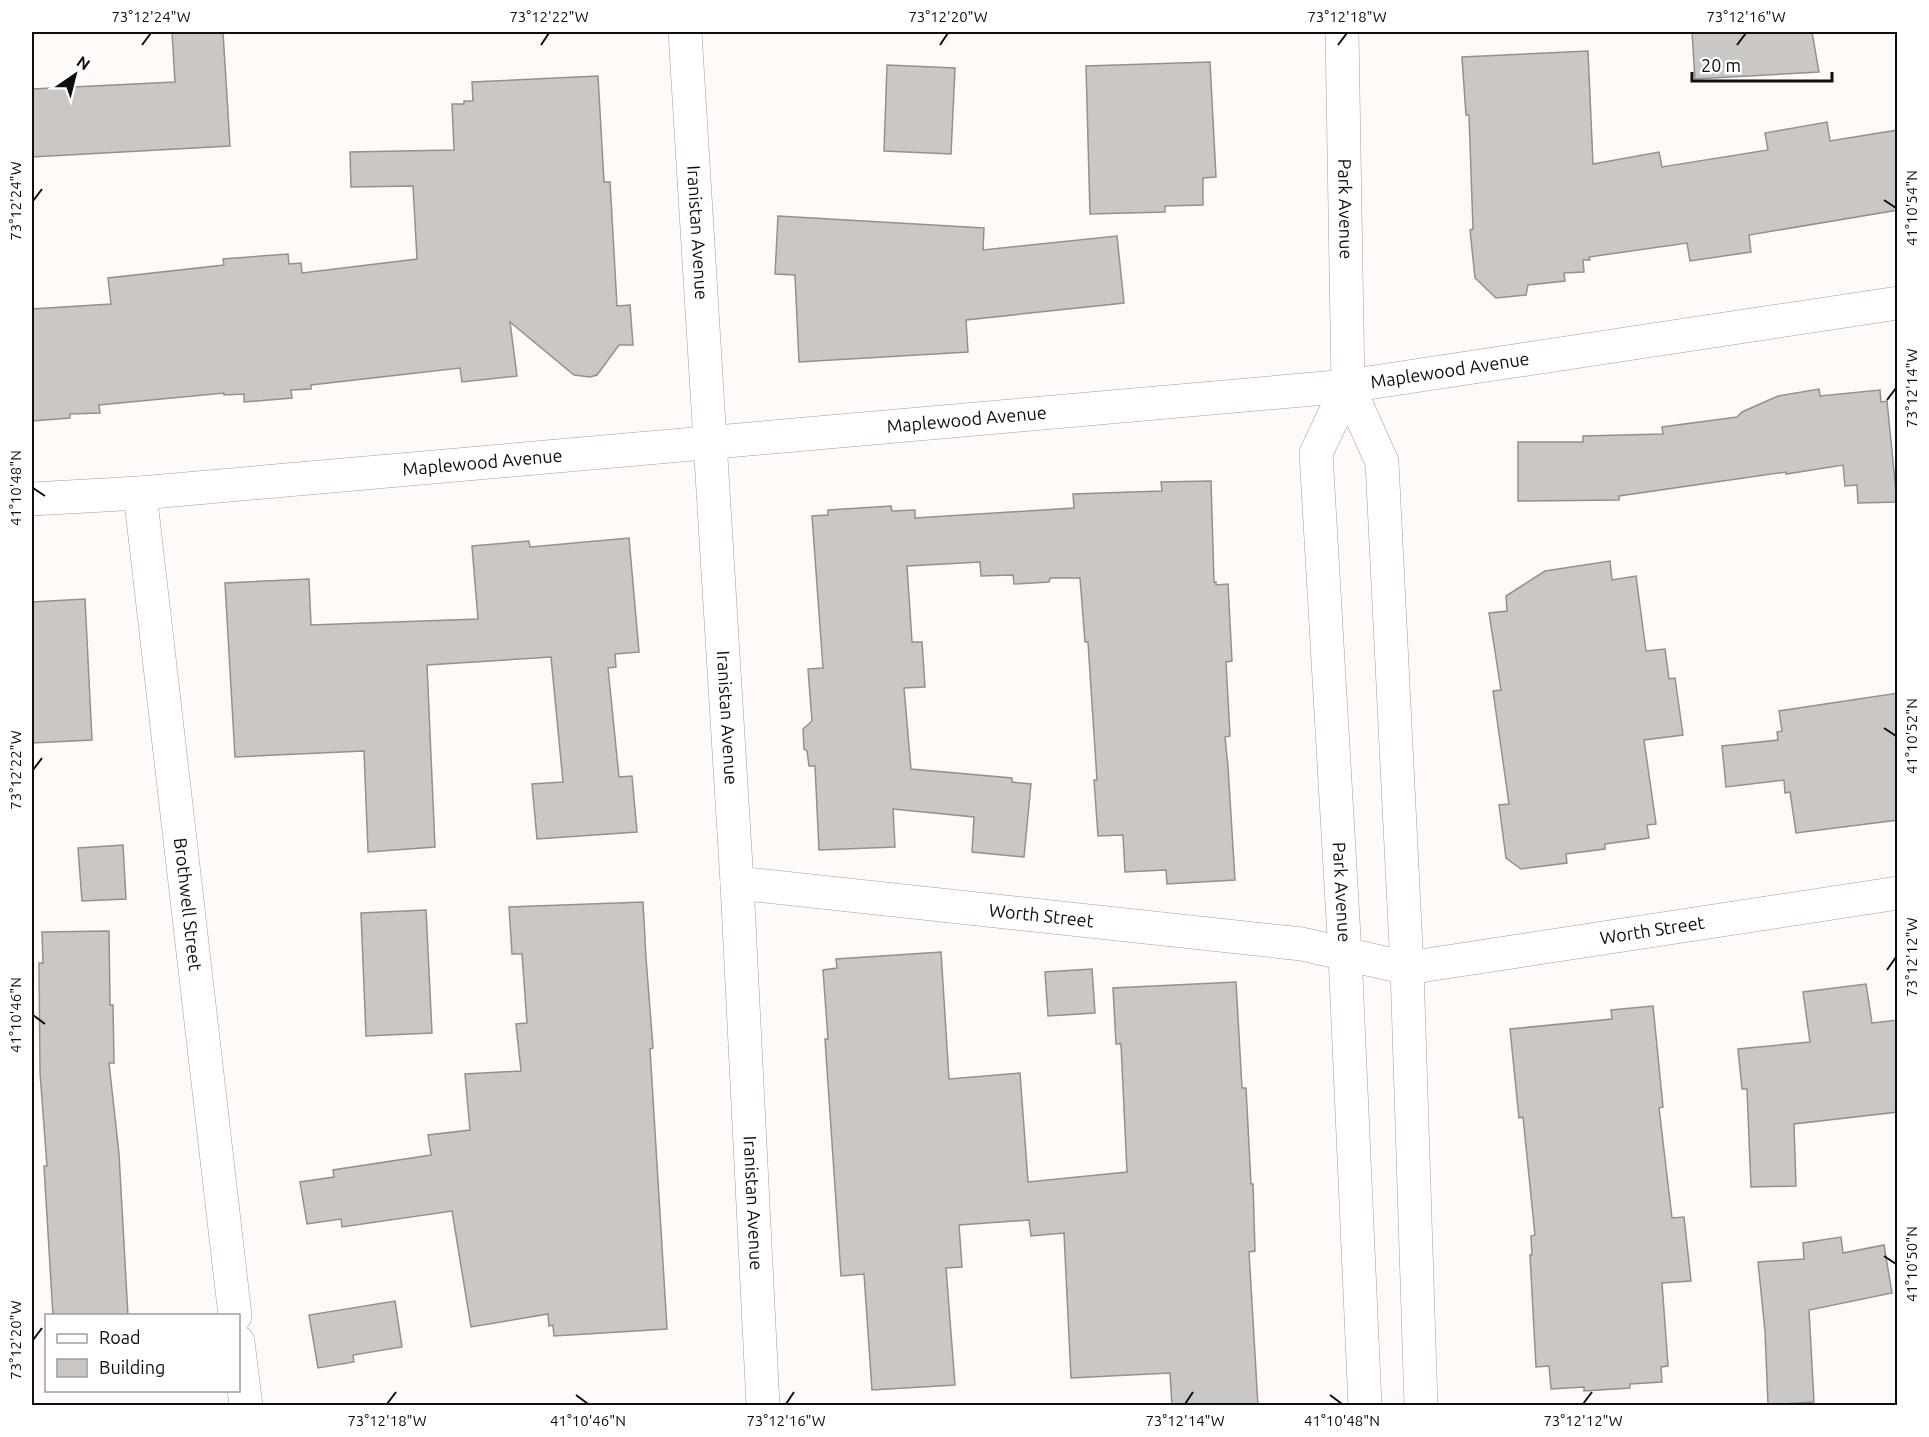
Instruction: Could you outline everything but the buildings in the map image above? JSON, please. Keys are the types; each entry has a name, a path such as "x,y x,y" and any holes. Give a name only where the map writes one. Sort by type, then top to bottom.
{"street":[{"name":"Iranistan Avenue","path":"685,32 737,883 763,1406"},
{"name":"Park Avenue","path":"1342,32 1348,386 1382,462 1407,968 1421,1406"},
{"name":"Maplewood Avenue","path":"32,499 140,493 1348,386 1898,303"},
{"name":"Park Avenue","path":"1348,386 1316,453 1345,954 1365,1406"},
{"name":"Brothwell Street","path":"140,493 236,1314"},
{"name":"Worth Street","path":"737,883 1302,945 1407,968 1898,893"},
{"path":"240,1358 246,1406"}]}
